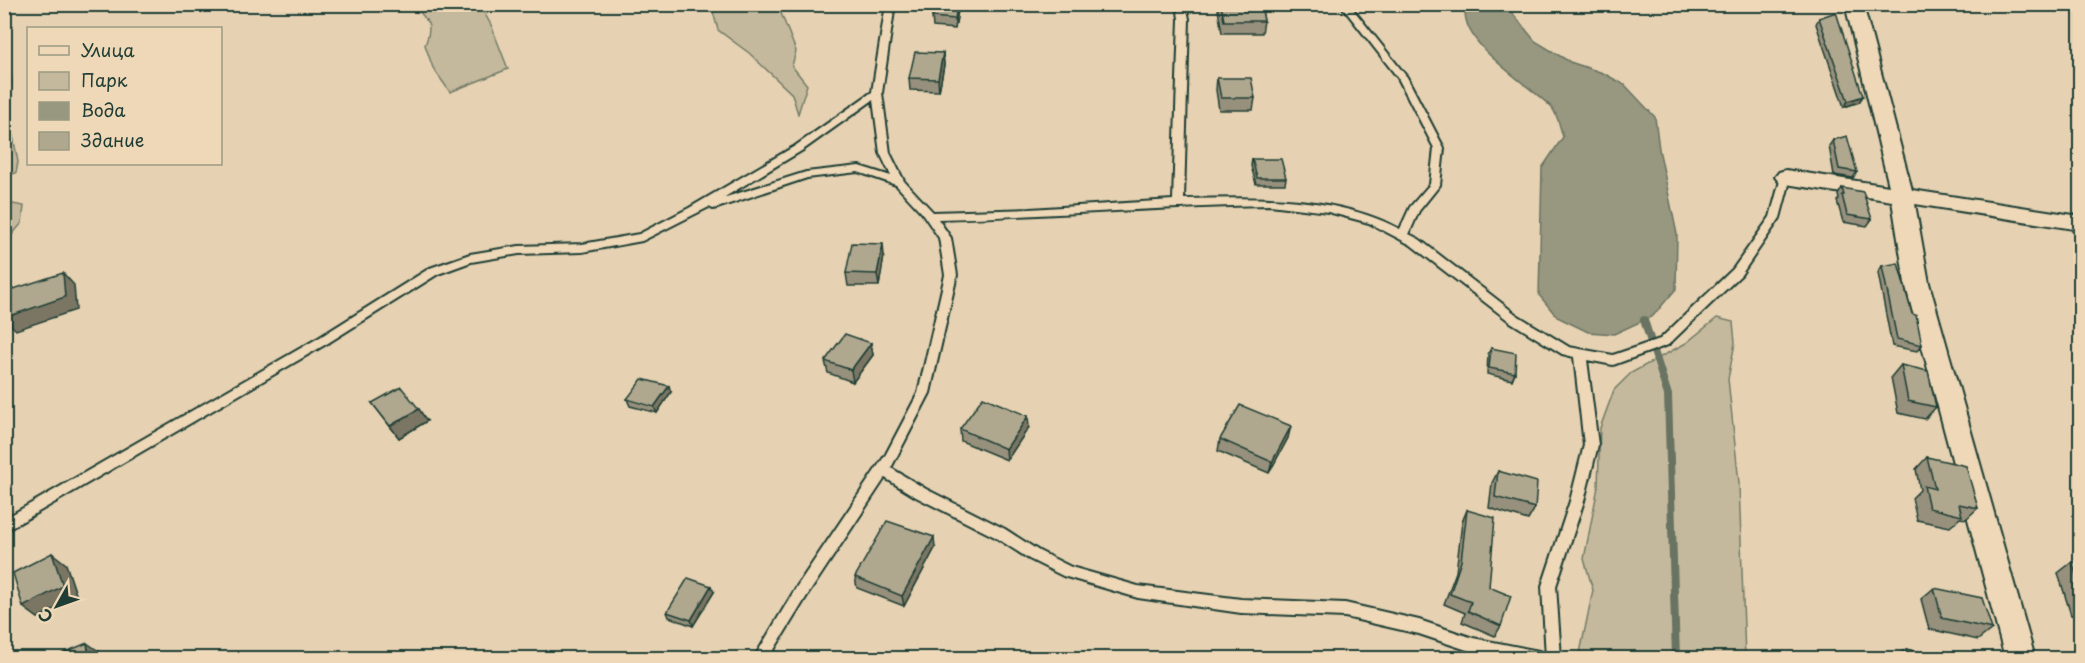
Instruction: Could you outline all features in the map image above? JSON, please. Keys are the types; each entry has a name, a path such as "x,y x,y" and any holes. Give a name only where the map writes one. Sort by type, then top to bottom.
{"street":[{"path":"1854,4 1902,194 1917,283 2019,658"},
{"path":"1786,177 2080,224"}],"lane":[{"path":"761,658 802,591 883,470 924,393 951,275 945,238 931,216 900,183 885,153 877,93 891,4"},
{"path":"1178,203 1184,19 1182,4"},
{"path":"1344,4 1402,77 1439,148 1435,184 1414,210 1402,236"},
{"path":"4,526 324,340 434,271 470,258 519,250 582,248 642,237 693,211 799,148 877,93"},
{"path":"693,211 806,175 859,169 900,183"},
{"path":"931,216 1030,213 1178,203 1270,201 1328,208 1373,220 1432,254 1513,318 1566,351 1614,360 1664,342 1737,272 1775,218 1786,177"},
{"path":"1554,658 1549,586 1577,501 1591,445 1580,354"},
{"path":"883,470 921,493 1000,532 1068,572 1138,592 1241,606 1345,610 1419,627 1473,645 1539,658"}],"green space":[{"path":"773,4 779,8 796,51 792,66 807,85 798,114 792,94 749,53 718,30 712,8 714,5"},
{"path":"414,5 480,5 491,25 508,69 450,92 433,68 425,45 429,31 428,23"},
{"path":"5,50 12,83 5,115"},
{"path":"5,122 7,134 13,136 18,162 16,173 5,175"},
{"path":"5,204 24,206 22,223 5,243"},
{"path":"1717,318 1733,322 1735,343 1728,379 1739,483 1745,658 1579,658 1593,590 1584,559 1598,487 1600,428 1614,390 1631,373 1686,343"}],"water":[{"path":"1466,5 1506,5 1535,41 1570,62 1603,73 1625,85 1655,117 1659,149 1677,234 1676,289 1653,316 1614,334 1588,332 1557,317 1539,295 1542,168 1563,137 1557,117 1551,107 1482,48 1472,34 1466,19"}],"building":[{"path":"934,4 957,4 955,19 932,17"},
{"path":"1221,4 1261,4 1264,21 1224,21"},
{"path":"1836,12 1863,96 1848,101 1819,18"},
{"path":"915,52 943,53 938,79 909,78"},
{"path":"1217,78 1251,78 1255,98 1221,98"},
{"path":"1847,136 1857,172 1839,169 1833,140"},
{"path":"1252,159 1281,159 1286,178 1257,178"},
{"path":"1842,188 1863,192 1872,219 1847,215"},
{"path":"852,243 883,244 877,274 846,273"},
{"path":"1898,263 1912,314 1916,315 1922,345 1897,339 1882,266"},
{"path":"63,273 65,297 4,318 4,292"},
{"path":"845,334 871,343 851,370 825,361"},
{"path":"1491,348 1516,353 1515,373 1489,368"},
{"path":"1901,365 1928,371 1936,407 1908,401"},
{"path":"642,379 669,386 654,407 627,399"},
{"path":"401,387 419,409 390,426 372,403"},
{"path":"983,397 1028,416 1006,449 960,429"},
{"path":"1240,405 1291,426 1272,462 1220,439"},
{"path":"1927,457 1966,466 1978,508 1959,504 1962,516 1929,508 1924,486 1935,489"},
{"path":"1498,471 1537,482 1535,508 1495,497"},
{"path":"1467,510 1495,518 1489,587 1511,596 1501,626 1468,611 1471,602 1450,594 1461,561"},
{"path":"887,521 934,537 902,596 855,577"},
{"path":"52,553 63,586 23,607 13,573"},
{"path":"2072,562 2080,563 2080,587"},
{"path":"688,578 711,586 691,620 667,612"},
{"path":"1934,588 1982,598 1992,629 1942,618"},
{"path":"87,643 89,658 51,658"},
{"path":"1906,649 1944,658 1908,658"}],"waterway":[{"path":"1644,320 1668,395 1676,658"}]}
